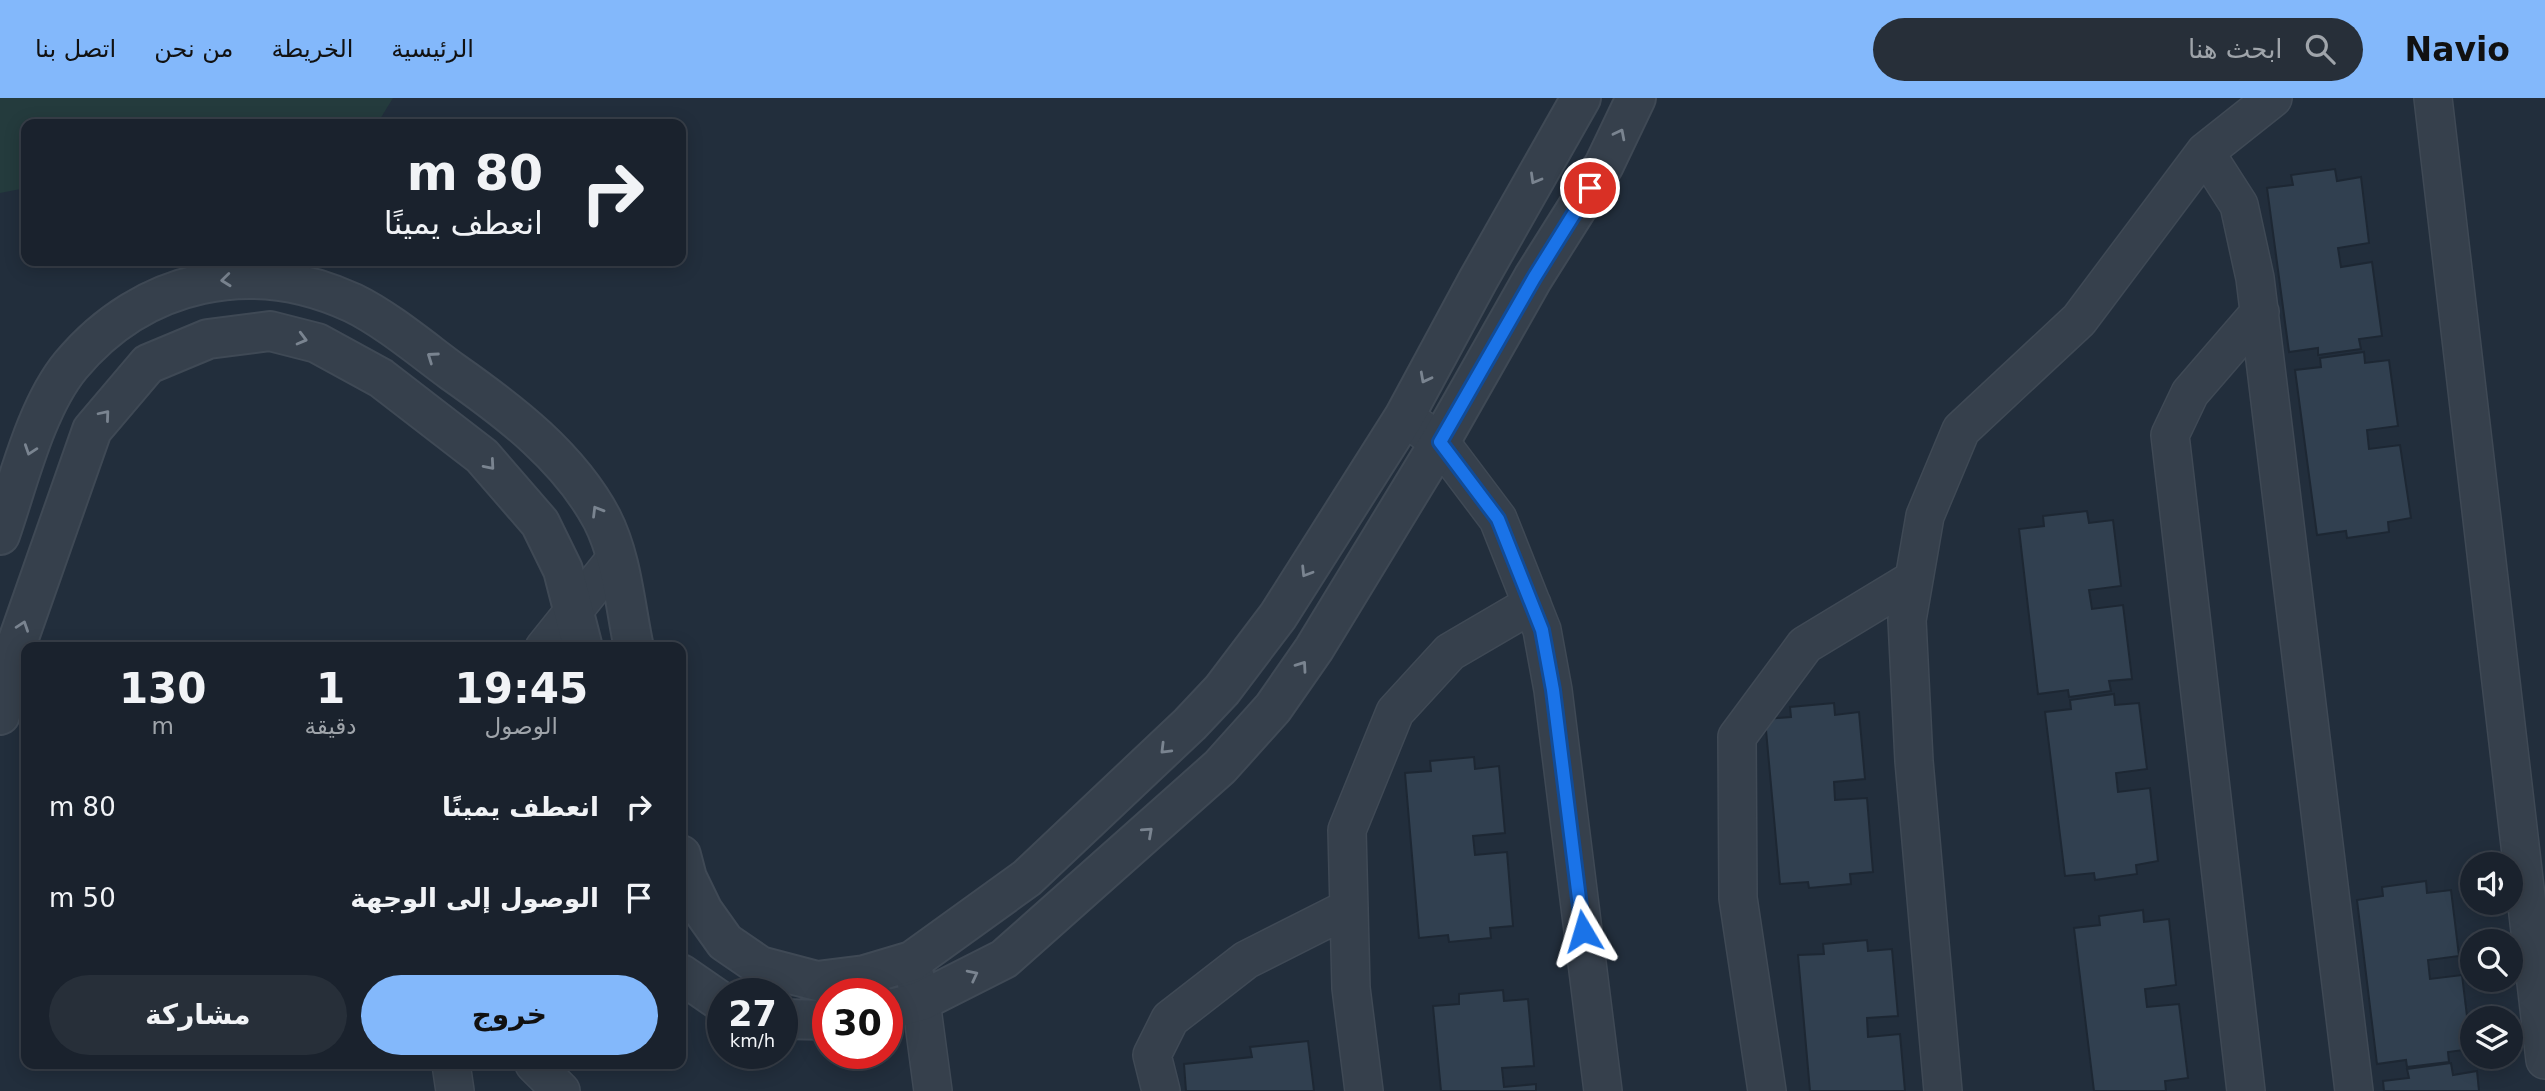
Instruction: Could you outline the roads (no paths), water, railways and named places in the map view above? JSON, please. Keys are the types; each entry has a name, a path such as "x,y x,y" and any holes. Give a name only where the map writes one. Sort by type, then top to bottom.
{"street":[{"path":"686,874 703,911 725,942 760,966 817,981 865,975 912,961 1027,878 1155,759 1214,699 1278,616 1404,417 1581,98"},
{"path":"904,1005 1004,959 1220,767 1273,708 1314,649 1440,442 1534,278 1604,165 1636,98"},
{"path":"1943,1091 1914,761 1907,620 1925,516 1961,430 2079,320 2205,152 2273,98"},
{"path":"2433,98 2545,1060"},
{"path":"2205,152 2239,205 2255,278 2354,1091"},
{"path":"0,535 46,405 70,366 101,334 138,307 179,289 223,279 269,278 313,287 355,304 486,395 562,463 585,491 603,521 616,558 633,642"},
{"path":"2246,1091 2170,435 2190,393 2260,312"},
{"path":"0,715 15,649 92,430 148,364 208,340 270,331 317,343 381,378 482,456 540,523 564,570 582,642"},
{"path":"1404,417 1440,442 1498,519 1542,630 1553,690 1603,1091"},
{"path":"549,642 616,558"},
{"path":"1767,1091 1738,898 1737,737 1805,645 1914,579"},
{"path":"1364,1091 1351,988 1347,830 1395,712 1450,652 1532,604"},
{"path":"1161,1091 1152,1055 1170,1019 1245,960 1349,908"},
{"path":"912,961 904,1005 933,1091"},
{"path":"686,977 707,992"},
{"path":"452,1069 455,1091"},
{"path":"539,1069 561,1091"}]}
